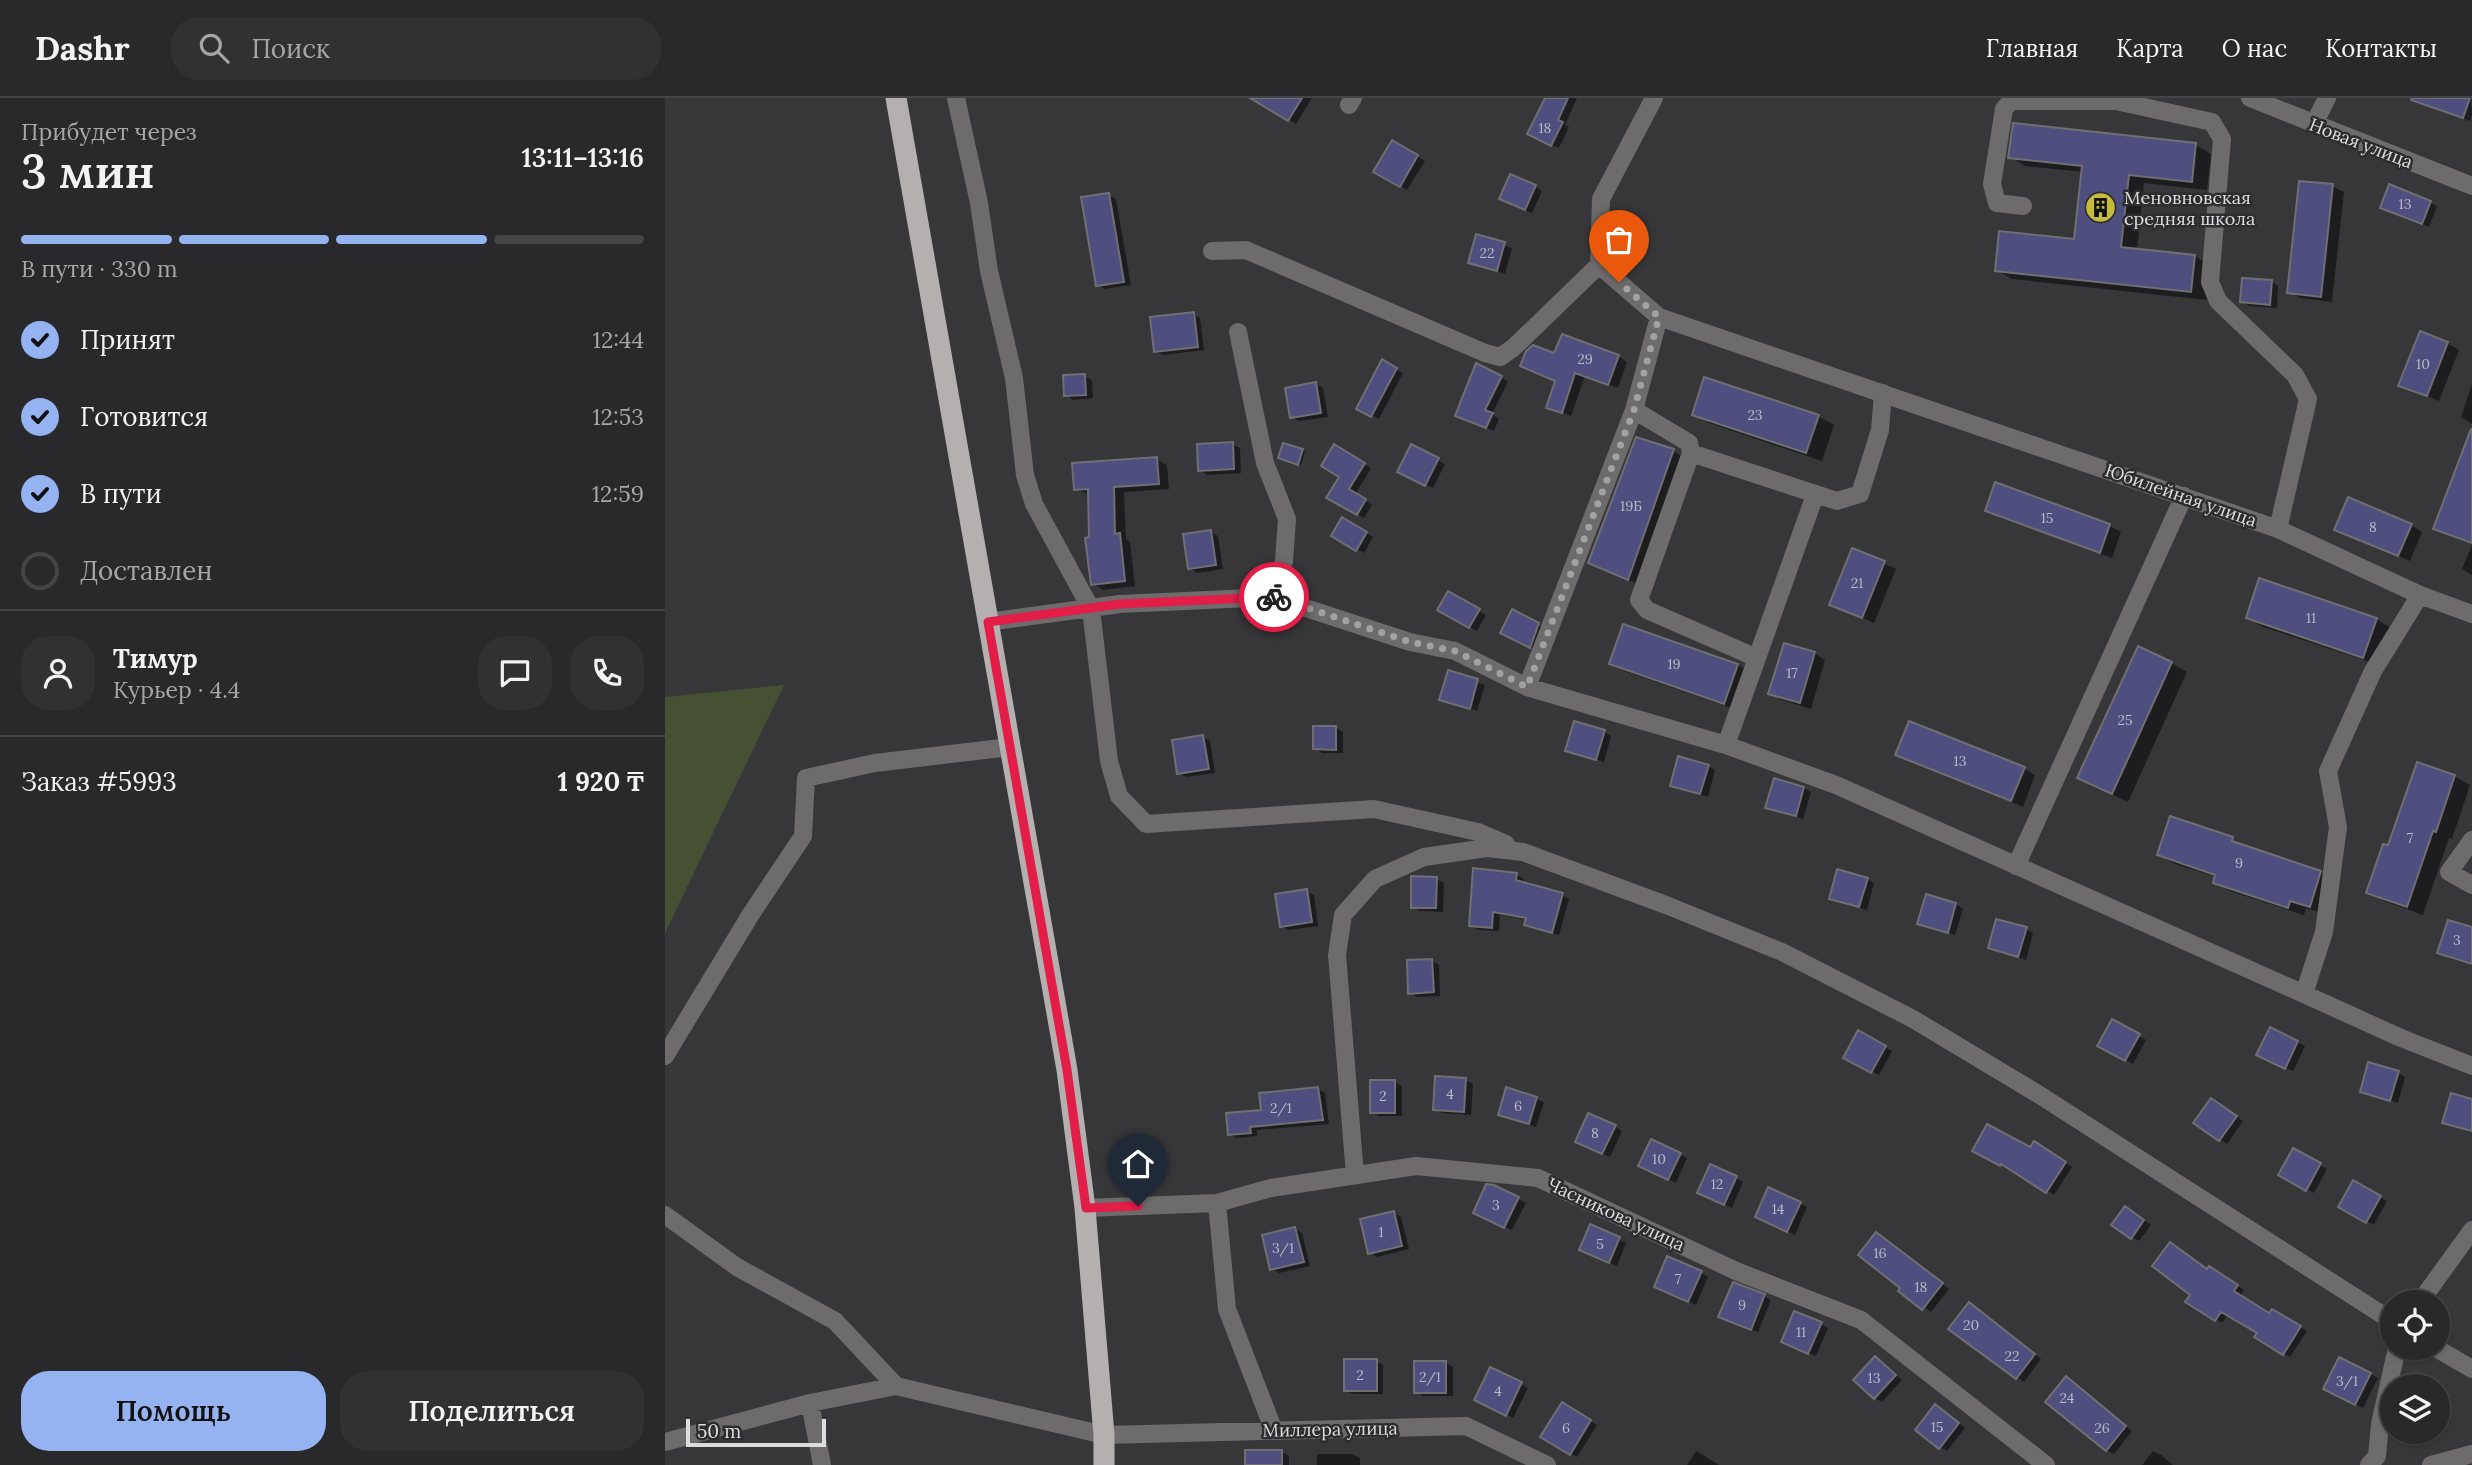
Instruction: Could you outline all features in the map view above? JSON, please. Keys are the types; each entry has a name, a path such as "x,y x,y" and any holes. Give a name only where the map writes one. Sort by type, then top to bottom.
{"highway":[{"path":"896,98 1067,1070 1086,1208 1104,1465"}],"street":[{"path":"956,98 979,204 989,271 1014,378 1025,475 1034,504 1091,608 1109,761 1119,796 1146,824 1374,809 1478,832 1523,852 1666,905 1782,952 1913,1019 2038,1094 2380,1313"},
{"path":"1212,251 1246,250 1485,353 1500,357 1513,348 1598,265 1601,198 1654,98"},
{"name":"Новая улица","path":"2250,98 2472,186"},
{"path":"2314,124 2327,98"},
{"path":"2023,206 1997,204 1992,184 2004,109 2011,100 2116,99 2212,122 2222,139 2210,282 2218,301 2295,375 2308,399 2278,529"},
{"name":"Юбилейная улица","path":"1598,265 1659,317 2278,529 2420,595 2472,614"},
{"path":"1527,687 1634,410 1659,317"},
{"path":"1238,332 1265,463 1287,519 1285,561 1272,597"},
{"path":"1691,453 1837,501 1860,494 1880,430 1883,393"},
{"path":"1634,410 1689,443 1691,453 1639,600 1647,610 1757,658"},
{"path":"1726,745 1815,495"},
{"path":"2016,866 2184,496"},
{"path":"2304,994 2324,932 2338,827 2328,771 2373,671 2420,595"},
{"path":"988,622 1120,604 1272,597 1410,642 1455,651 1527,687 1726,745 1836,785 2401,1038 2472,1066"},
{"path":"665,1056 751,914 803,836 806,778 875,763 1010,747"},
{"path":"2472,840 2449,872 2472,885"},
{"path":"1355,1175 1337,955 1343,915 1375,879 1424,857 1487,848 1523,852"},
{"name":"Часникова улица","path":"1086,1208 1217,1203 1271,1188 1416,1167 1538,1178 1736,1271 1861,1320 2046,1465"},
{"path":"1217,1203 1227,1310 1274,1431"},
{"path":"665,1215 737,1267 835,1321 896,1386"},
{"path":"2429,1290 2472,1230"},
{"path":"2450,1357 2472,1369"},
{"path":"2369,1465 2377,1455 2380,1424 2394,1360"},
{"path":"665,1442 810,1403 896,1386"},
{"name":"Миллера улица","path":"896,1386 1104,1435 1466,1426 1546,1465"},
{"path":"810,1403 822,1465"},
{"path":"2431,1465 2472,1454"}],"green space":[{"path":"784,685 665,933 665,697"}],"building":[{"path":"1250,98 1302,98 1288,121"},
{"path":"1545,98 1568,98 1558,120 1563,122 1551,146 1527,134"},
{"path":"2470,98 2463,118 2411,100"},
{"name":"Меновновская средняя школа","path":"2013,123 2196,143 2192,182 2129,175 2121,247 2195,255 2191,292 1995,271 1999,231 2074,239 2082,166 2008,158"},
{"path":"1392,140 1418,155 1400,187 1373,172"},
{"path":"1510,174 1536,185 1525,210 1499,199"},
{"path":"2299,181 2333,184 2321,297 2287,293"},
{"path":"2389,184 2431,201 2422,224 2380,208"},
{"path":"1109,193 1124,282 1096,286 1081,197"},
{"path":"1476,234 1505,242 1497,271 1468,263"},
{"path":"2242,278 2272,280 2270,305 2240,302"},
{"path":"1194,312 1198,347 1154,352 1150,317"},
{"path":"2420,331 2448,342 2427,396 2398,386"},
{"path":"1562,334 1619,355 1608,385 1575,373 1562,413 1546,408 1555,381 1520,366 1526,351 1533,345 1554,353"},
{"path":"1382,359 1397,368 1371,417 1356,409"},
{"path":"1476,363 1502,376 1485,410 1493,413 1486,428 1455,416"},
{"path":"1085,374 1086,395 1064,396 1063,375"},
{"path":"1704,377 1819,415 1806,453 1692,415"},
{"path":"1316,382 1321,413 1290,418 1285,388"},
{"path":"2472,429 2472,543 2433,529"},
{"path":"1636,437 1674,449 1628,580 1588,563"},
{"path":"1233,442 1234,469 1198,471 1197,444"},
{"path":"1283,443 1303,449 1298,465 1278,458"},
{"path":"1334,444 1365,463 1349,489 1366,499 1357,515 1326,498 1339,477 1321,466"},
{"path":"1411,444 1439,458 1425,486 1397,472"},
{"path":"1157,457 1159,484 1114,487 1115,534 1120,533 1125,581 1091,585 1085,538 1089,537 1088,489 1074,490 1072,463"},
{"path":"1995,482 2110,524 2100,553 1985,511"},
{"path":"2348,497 2412,524 2398,556 2334,530"},
{"path":"1342,517 1367,532 1356,551 1331,536"},
{"path":"1211,530 1216,565 1188,569 1183,534"},
{"path":"1852,548 1885,561 1862,618 1829,605"},
{"path":"2259,578 2377,618 2363,658 2246,618"},
{"path":"1448,591 1480,609 1469,628 1437,610"},
{"path":"1512,609 1539,623 1530,648 1500,633"},
{"path":"1623,624 1738,664 1724,704 1609,664"},
{"path":"1784,643 1815,652 1800,703 1768,694"},
{"path":"2138,646 2172,662 2112,794 2077,778"},
{"path":"1448,670 1478,679 1470,709 1439,700"},
{"path":"1574,721 1605,730 1596,760 1565,751"},
{"path":"1909,721 2025,767 2011,801 1895,755"},
{"path":"1313,726 1336,726 1336,750 1313,749"},
{"path":"1203,735 1209,769 1177,774 1172,740"},
{"path":"1678,756 1709,765 1700,794 1670,786"},
{"path":"2417,762 2455,775 2407,907 2366,893 2383,844 2388,845"},
{"path":"1774,778 1804,787 1796,816 1765,808"},
{"path":"2170,816 2233,837 2232,841 2321,871 2310,907 2290,901 2288,908 2213,883 2215,875 2157,855"},
{"path":"1473,868 1517,873 1516,880 1563,893 1552,933 1524,925 1526,918 1493,912 1492,928 1469,926"},
{"path":"1837,869 1868,878 1859,907 1829,899"},
{"path":"1411,876 1437,877 1436,908 1411,908"},
{"path":"1307,889 1312,922 1280,927 1275,894"},
{"path":"1926,894 1956,903 1948,933 1917,924"},
{"path":"1996,919 2027,927 2018,957 1988,948"},
{"path":"2448,920 2472,927 2472,964 2437,953"},
{"path":"1432,959 1434,992 1408,994 1407,960"},
{"path":"2112,1019 2140,1034 2125,1061 2097,1046"},
{"path":"2270,1027 2298,1041 2285,1069 2256,1055"},
{"path":"1858,1030 1886,1046 1871,1073 1843,1058"},
{"path":"2368,1062 2399,1071 2390,1101 2360,1092"},
{"path":"1435,1076 1466,1078 1464,1112 1433,1110"},
{"path":"1370,1080 1395,1080 1395,1113 1370,1113"},
{"path":"1318,1087 1323,1120 1250,1127 1251,1133 1228,1135 1226,1113 1261,1110 1259,1093"},
{"path":"1506,1087 1537,1097 1529,1124 1498,1115"},
{"path":"2451,1093 2472,1099 2472,1131 2442,1123"},
{"path":"2211,1098 2237,1116 2219,1141 2193,1123"},
{"path":"1588,1113 1616,1125 1602,1154 1575,1142"},
{"path":"1987,1124 2030,1147 2034,1141 2066,1162 2046,1193 2001,1164 2000,1166 1972,1151"},
{"path":"1651,1139 1681,1153 1668,1180 1638,1166"},
{"path":"2293,1148 2321,1163 2306,1191 2278,1175"},
{"path":"1710,1164 1737,1176 1724,1205 1697,1193"},
{"path":"2353,1180 2381,1196 2366,1223 2338,1207"},
{"path":"1486,1184 1519,1197 1504,1228 1473,1213"},
{"path":"1768,1187 1801,1202 1787,1232 1755,1217"},
{"path":"2125,1206 2144,1220 2131,1239 2111,1225"},
{"path":"1394,1211 1402,1246 1368,1254 1360,1219"},
{"path":"1590,1224 1620,1237 1609,1263 1579,1250"},
{"path":"1295,1227 1304,1262 1270,1270 1262,1235"},
{"path":"1876,1232 1943,1283 1922,1310 1898,1291 1900,1288 1858,1255"},
{"path":"2170,1242 2207,1269 2209,1266 2238,1285 2234,1291 2269,1313 2272,1309 2301,1326 2283,1355 2254,1337 2257,1333 2221,1312 2215,1321 2185,1302 2190,1295 2152,1266"},
{"path":"1667,1256 1702,1271 1688,1302 1654,1287"},
{"path":"1733,1282 1765,1294 1751,1330 1718,1317"},
{"path":"1969,1302 2035,1354 2016,1379 1948,1329"},
{"path":"1794,1311 1822,1322 1808,1354 1781,1342"},
{"path":"1875,1356 1896,1375 1874,1399 1853,1380"},
{"path":"2339,1357 2371,1373 2355,1405 2323,1389"},
{"path":"1344,1359 1377,1359 1377,1391 1344,1391"},
{"path":"1414,1361 1446,1361 1446,1393 1414,1393"},
{"path":"1490,1367 1522,1382 1506,1416 1474,1400"},
{"path":"2066,1376 2126,1426 2106,1451 2045,1402"},
{"path":"1562,1402 1591,1420 1570,1455 1540,1437"},
{"path":"1935,1404 1959,1423 1939,1449 1915,1430"},
{"path":"1245,1450 1282,1450 1282,1465 1245,1465"}],"way so far":[{"path":"1274,597 1410,642 1455,651 1527,687 1634,410 1659,317 1619,282"}],"place":[{"name":"Меновновская средняя школа","path":"2101,207"}],"route":[{"path":"1138,1206 1086,1208 1067,1070 988,622 1120,604 1274,597"}]}
